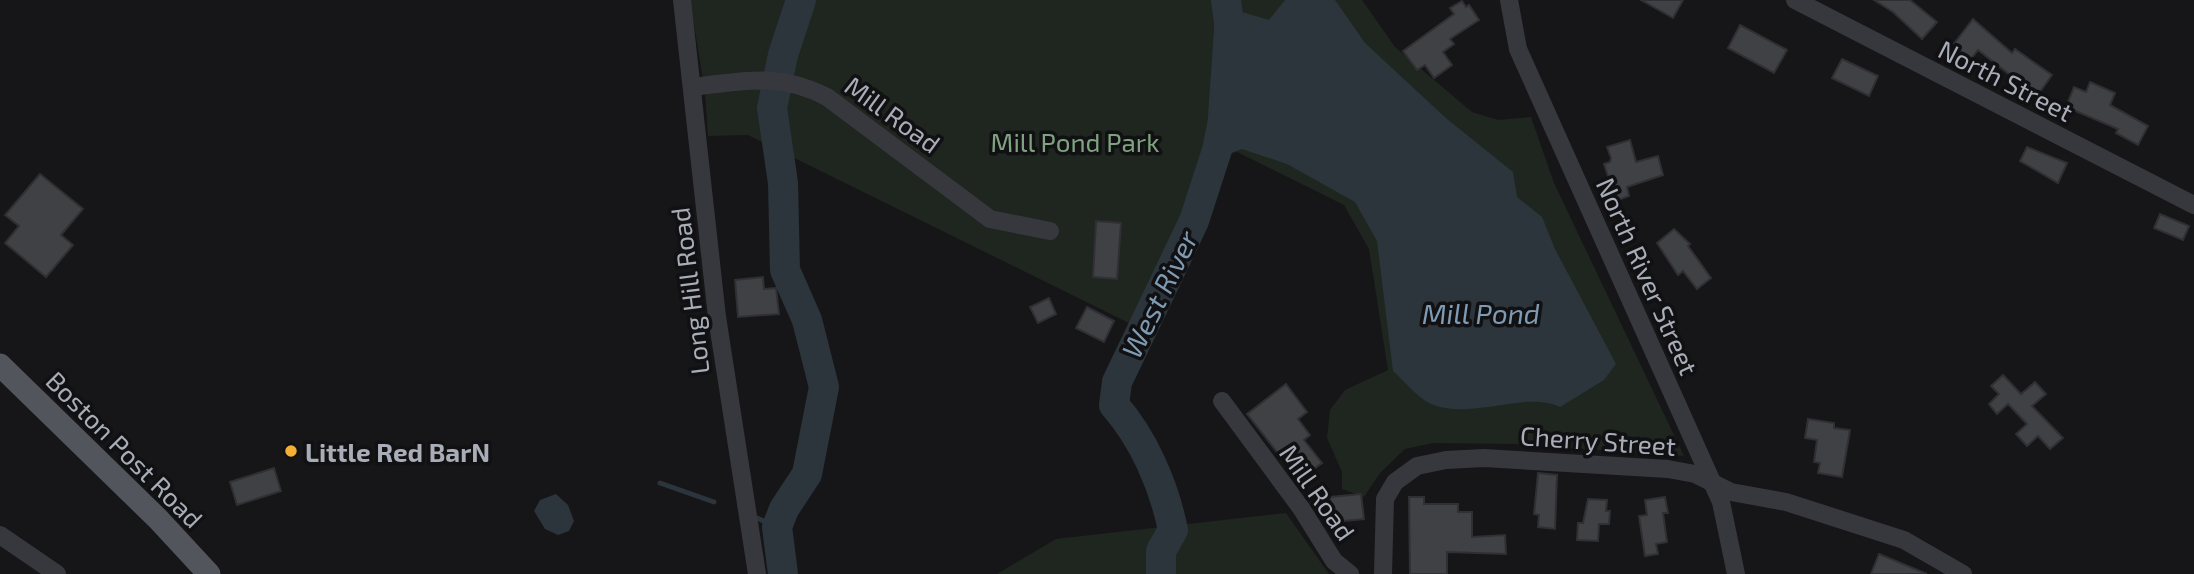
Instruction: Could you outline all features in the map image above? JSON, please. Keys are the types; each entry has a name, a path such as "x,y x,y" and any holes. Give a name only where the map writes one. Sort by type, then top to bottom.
{"main road":[{"name":"Boston Post Road","path":"0,365 158,519 207,573"}],"street":[{"name":"Long Hill Road","path":"682,0 721,343 757,574"},
{"name":"North River Street","path":"1509,0 1518,48 1721,502 1736,574"},
{"name":"North Street","path":"1795,0 2194,205"},
{"name":"Mill Road","path":"692,87 766,79 785,80 827,97 990,219 1050,231"},
{"name":"Mill Road","path":"1222,401 1301,508 1334,561 1350,574"},
{"name":"Cherry Street","path":"1383,574 1383,510 1389,491 1401,475 1429,463 1484,458 1668,469 1695,474 1731,492 1786,502 1904,540 1963,574"},
{"path":"0,535 57,574"}],"green space":[{"name":"Mill Pond Park","path":"690,0 1362,0 1395,47 1472,112 1498,120 1531,117 1554,183 1684,456 1517,444 1433,443 1405,449 1380,473 1364,497 1342,489 1342,472 1327,438 1330,410 1345,390 1388,370 1369,249 1344,205 1237,152 1218,158 1202,211 1147,332 748,135 708,136 705,92"},
{"path":"1286,513 1329,574 997,574 1056,539"}],"water":[{"name":"Mill Pond","path":"1285,0 1335,0 1365,43 1447,119 1513,172 1517,197 1542,217 1555,249 1616,364 1604,380 1560,407 1531,402 1463,409 1431,404 1416,394 1393,371 1377,241 1355,202 1287,164 1242,149 1228,154 1206,145 1215,15 1235,10 1269,20"},
{"path":"556,494 568,505 574,521 569,531 558,535 545,529 534,511 540,500"}],"building":[{"path":"1641,0 1683,0 1673,18"},
{"path":"1874,0 1910,0 1937,22 1922,39 1893,12"},
{"path":"1462,1 1466,7 1469,5 1479,20 1450,39 1454,44 1443,52 1452,65 1434,78 1425,65 1417,70 1403,51 1454,14 1450,8"},
{"path":"1973,19 2012,53 2015,49 2052,75 2037,96 1978,50 1971,59 1953,45"},
{"path":"1740,25 1787,50 1774,73 1728,48"},
{"path":"1842,59 1878,76 1869,96 1832,78"},
{"path":"2090,82 2115,93 2110,105 2148,126 2138,145 2116,133 2118,129 2066,107 2074,87 2086,92"},
{"path":"1630,140 1636,162 1658,156 1663,175 1627,187 1629,196 1616,201 1604,164 1610,162 1611,158 1607,147"},
{"path":"2027,147 2067,163 2058,183 2020,161"},
{"path":"40,174 83,209 61,235 73,245 46,277 5,243 19,226 5,215"},
{"path":"2160,214 2189,226 2183,240 2154,228"},
{"path":"1096,221 1121,223 1117,279 1093,277"},
{"path":"1674,229 1690,244 1688,246 1711,278 1697,289 1683,271 1678,275 1657,243"},
{"path":"763,277 764,289 776,288 779,314 738,317 735,280"},
{"path":"1049,298 1056,314 1038,323 1030,307"},
{"path":"1087,307 1114,321 1104,342 1076,328"},
{"path":"2003,375 2021,394 2035,382 2046,394 2032,406 2063,438 2050,449 2038,436 2027,446 2016,434 2027,424 2008,404 1997,414 1989,404 1999,394 1991,386"},
{"path":"1286,384 1307,412 1298,419 1310,435 1304,440 1322,463 1299,480 1247,414"},
{"path":"1808,419 1834,423 1834,428 1850,430 1842,477 1818,473 1820,463 1814,462 1817,440 1805,438"},
{"path":"274,468 281,491 237,505 230,482"},
{"path":"1538,473 1557,475 1555,529 1538,527 1539,515 1534,514"},
{"path":"1361,494 1364,519 1333,522 1330,497"},
{"path":"1409,497 1424,497 1424,504 1458,504 1458,512 1472,512 1472,537 1505,535 1506,554 1447,552 1447,574 1410,574"},
{"path":"1665,497 1668,513 1663,513 1667,542 1656,544 1658,554 1645,556 1639,516 1647,515 1645,500"},
{"path":"1588,499 1607,500 1606,511 1610,511 1609,524 1599,524 1598,541 1577,540 1578,523 1583,523"},
{"path":"1879,554 1927,574 1871,574"}],"waterway":[{"path":"783,574 777,527 784,509 807,474 824,387 807,320 785,270 783,183 772,108 783,55 801,0"},
{"name":"West River","path":"1226,0 1233,52"},
{"name":"West River","path":"1161,574 1161,551 1173,530 1151,464 1135,433 1114,405 1117,382 1194,221 1217,150 1225,111"},
{"path":"660,483 714,502"},
{"path":"757,518 777,527"}],"place":[{"name":"Little Red BarN","path":"291,451"}]}
